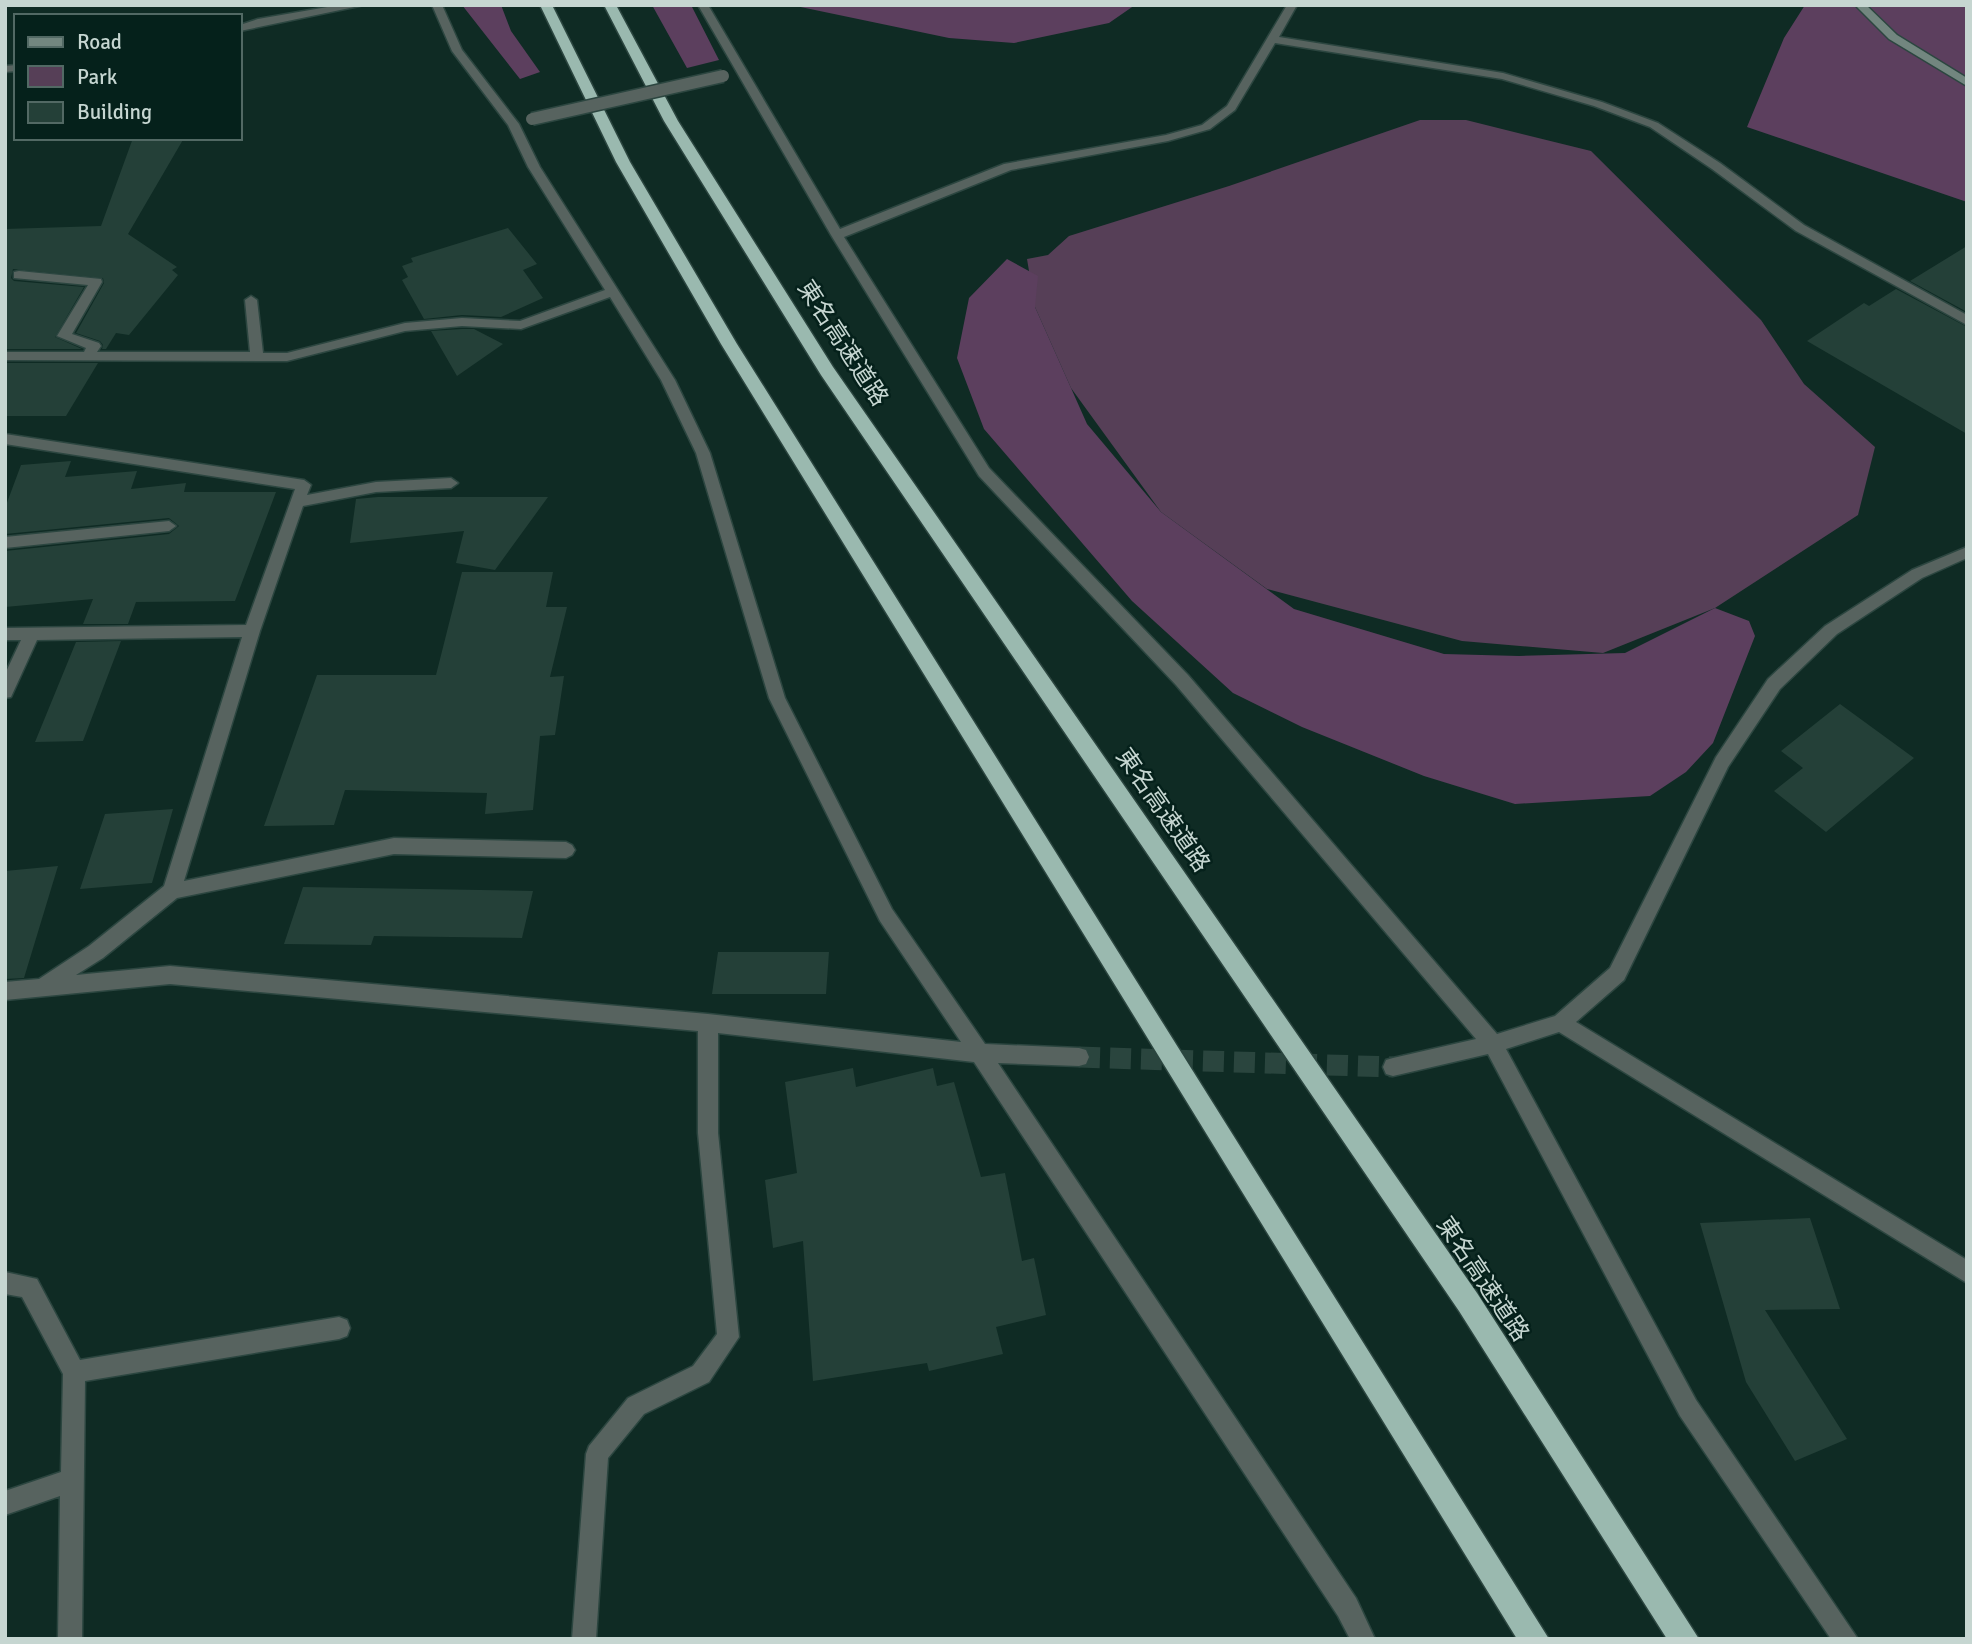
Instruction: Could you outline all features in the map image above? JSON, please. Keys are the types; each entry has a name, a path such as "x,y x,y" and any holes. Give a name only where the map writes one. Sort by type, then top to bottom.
{"highway":[{"path":"546,5 623,162 730,344 1534,1639"},
{"name":"東名高速道路","path":"610,5 671,121 827,371 1468,1302 1684,1639"}],"street":[{"path":"242,27 258,22 359,5"},
{"path":"437,5 457,51 513,124 534,167 668,380 703,453 777,698 886,915 1347,1607 1363,1639"},
{"path":"703,5 731,74 837,235 984,472 1182,680 1493,1044 1688,1408 1846,1639"},
{"path":"837,235 1008,167 1168,138 1206,127 1231,108 1292,5"},
{"path":"1860,5 1893,37 1967,83"},
{"path":"1272,39 1503,76 1598,104 1654,125 1716,166 1800,228 1967,321"},
{"path":"513,124 731,74"},
{"path":"19,275 96,282 64,336 94,345 88,356"},
{"path":"5,356 287,357 405,327 462,322 521,325 612,292"},
{"path":"251,300 257,357"},
{"path":"5,439 304,485 253,631 172,891"},
{"path":"297,502 376,487 450,483"},
{"path":"5,543 169,526"},
{"path":"1393,1067 1493,1044 1561,1023 1617,974 1722,762 1774,684 1831,630 1917,574 1967,552"},
{"path":"5,634 253,631"},
{"path":"5,692 32,634"},
{"path":"43,987 96,952 172,891 394,846 566,850"},
{"path":"5,990 170,975 708,1023 980,1053 1079,1056"},
{"path":"584,1639 597,1454 636,1406 701,1374 728,1337 708,1133 708,1023"},
{"path":"1561,1023 1967,1272"},
{"path":"5,1283 29,1287 75,1372 70,1639"},
{"path":"75,1372 339,1328"},
{"path":"5,1503 72,1480"}],"green space":[{"path":"1420,120 1466,120 1591,151 1761,320 1804,384 1875,447 1858,515 1715,608 1603,653 1462,641 1267,589 1161,512 1071,388 1035,307 1027,259 1048,255 1069,236 1229,186"}],"shaded area":[{"path":"462,5 501,5 511,31 540,72 520,79"},
{"path":"652,5 691,5 719,60 687,68"},
{"path":"791,5 1135,5 1109,23 1014,43 949,38"},
{"path":"1805,5 1967,5 1967,202 1747,127 1784,38"},
{"path":"1007,259 1038,276 1035,307 1087,424 1161,512 1294,609 1444,654 1519,656 1625,653 1715,608 1749,621 1755,636 1713,743 1686,772 1650,796 1515,804 1424,776 1302,727 1233,693 1132,601 984,429 957,358 969,298"}],"building":[{"path":"132,140 183,140 128,234 177,267 172,270 178,275 129,335 116,333 106,349 102,349 100,341 76,333 104,283 103,278 13,269 11,278 14,281 84,287 55,337 82,349 5,349 5,229 101,226"},
{"path":"508,228 537,264 523,270 543,298 501,317 462,315 424,319 402,280 408,277 402,266 413,262 411,258"},
{"path":"1967,246 1967,312 1910,281"},
{"path":"1896,289 1967,327 1967,434 1807,341 1864,303 1869,306"},
{"path":"474,329 503,344 457,376 431,331"},
{"path":"5,363 98,363 66,416 5,416"},
{"path":"71,461 65,477 137,471 131,489 186,483 184,492 276,492 235,601 136,602 128,624 83,624 93,599 5,607 5,551 169,534 179,526 169,518 5,534 5,508 21,465"},
{"path":"548,497 495,570 456,563 464,531 350,543 356,499"},
{"path":"462,572 553,572 546,607 567,607 550,677 564,676 555,735 540,736 533,810 485,814 487,793 345,790 334,825 264,826 317,675 436,675"},
{"path":"121,641 83,741 35,742 76,642"},
{"path":"1840,704 1914,758 1826,832 1774,791 1803,768 1781,751"},
{"path":"173,809 152,883 80,889 105,814"},
{"path":"58,866 24,978 5,979 5,871"},
{"path":"303,887 533,891 522,938 374,936 371,945 284,944"},
{"path":"718,952 829,952 826,994 712,994"},
{"path":"853,1068 856,1087 933,1068 937,1086 954,1082 981,1177 1005,1173 1022,1261 1034,1258 1046,1315 996,1327 1003,1354 929,1371 927,1363 813,1381 803,1241 773,1248 765,1180 797,1173 785,1082"},
{"path":"1810,1218 1840,1309 1765,1310 1847,1439 1795,1461 1746,1382 1700,1223"}],"tunnel":[{"path":"1079,1057 1393,1067"}]}
